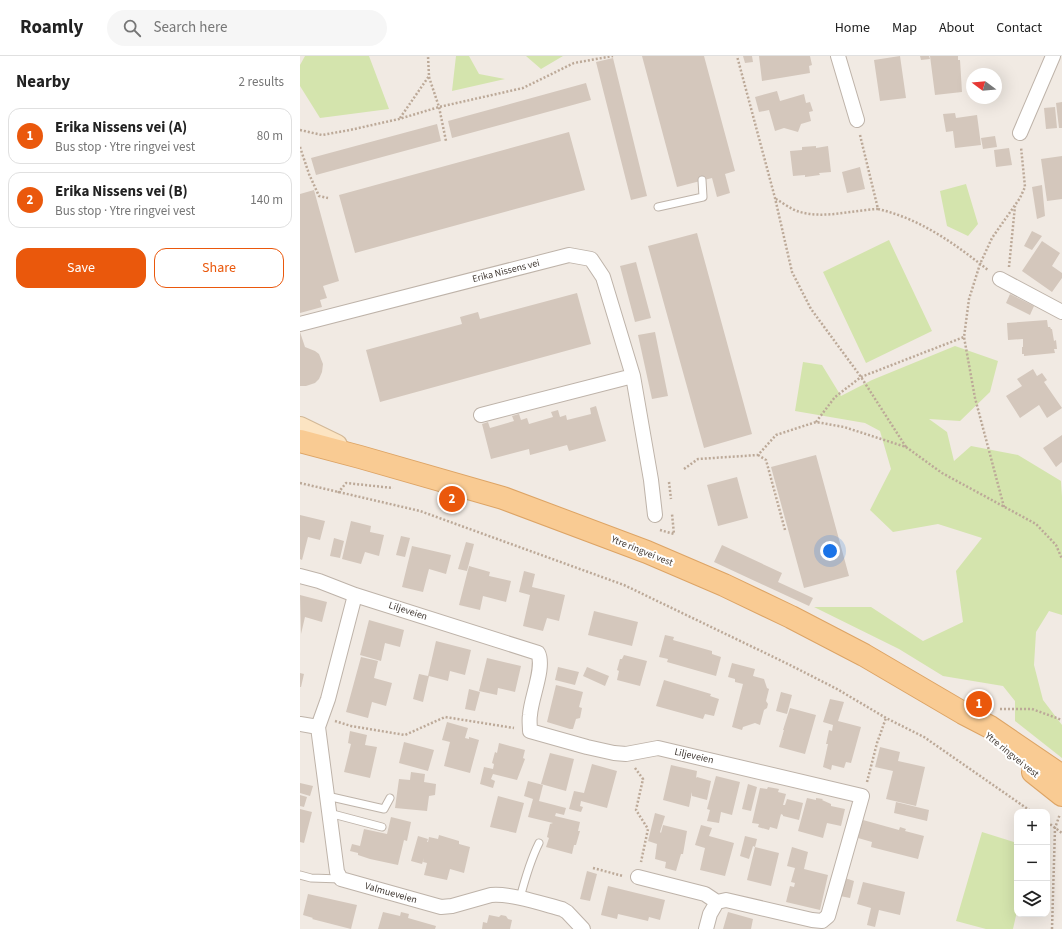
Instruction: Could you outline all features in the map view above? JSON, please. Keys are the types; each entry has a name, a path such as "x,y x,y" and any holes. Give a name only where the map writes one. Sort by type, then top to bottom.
{"main road":[{"path":"300,427 360,456"},
{"name":"Ytre ringvei vest","path":"300,441 360,456 503,498 662,558 724,585 791,617 864,655 963,713 990,727 1062,776"},
{"name":"Ytre ringvei vest","path":"963,713 987,736 1062,795"}],"street":[{"path":"838,56 857,120"},
{"path":"1020,133 1053,59"},
{"name":"Erika Nissens vei","path":"300,324 569,255 591,259 603,277 633,376 651,480 655,515"},
{"path":"1004,281 1062,312"},
{"path":"482,415 633,376"},
{"name":"Liljeveien","path":"300,576 538,653 540,658 539,669 530,715 530,731 587,747 626,754 658,748 862,796"},
{"path":"341,878 337,872 318,727 328,699 356,595"},
{"path":"300,724 318,727"},
{"path":"638,876 705,894 717,902 726,900 822,921 828,916 862,796"},
{"name":"Valmueveien","path":"341,878 441,907 452,906 491,894 520,898 562,909 567,912 583,929"},
{"path":"706,929 710,914 717,902"}],"lane":[{"path":"658,207 703,197 702,180"},
{"path":"327,796 384,809 390,798"},
{"path":"329,813 382,827"},
{"path":"520,898 526,872 539,843"},
{"path":"300,875 310,878 341,878"}],"path":[{"path":"428,56 429,76 446,141"},
{"path":"300,130 322,136 399,118 438,107 523,88 574,63 613,56"},
{"path":"737,56 775,198 792,272 811,309 861,377 906,446"},
{"path":"399,118 429,76"},
{"path":"857,120 878,209"},
{"path":"1004,507 975,398 964,337 969,299 980,264 992,238 1020,198 1025,187 1020,133"},
{"path":"300,147 309,174 319,196 328,198"},
{"path":"775,198 800,212 813,214 878,209 896,213 914,221 954,244 980,264"},
{"path":"1004,281 1015,205"},
{"path":"816,422 835,397 861,377 964,337"},
{"path":"758,455 776,435 816,422 844,427 906,446 942,473 1036,524 1056,545 1062,559"},
{"path":"684,469 698,459 758,455 766,460 785,530"},
{"path":"300,483 420,511 624,585 788,664 837,689 886,718 924,737 1028,809"},
{"path":"338,493 346,483 396,489"},
{"path":"994,709 1032,709 1062,720"},
{"path":"318,727 330,720 351,726 405,735 445,716 530,731"},
{"path":"862,796 877,743 886,718"},
{"path":"593,868 636,880 638,876 648,829 636,810 643,778 626,754"},
{"path":"1052,929 1055,828 1062,810"},
{"path":"1050,824 1062,833"}],"green space":[{"path":"305,56 369,56 389,109 320,118 300,86 300,65"},
{"path":"456,56 469,56 479,74 505,79 452,91"},
{"path":"526,56 563,56 541,69"},
{"path":"966,184 978,224 968,236 947,226 940,191"},
{"path":"889,240 932,331 866,363 823,272"},
{"path":"955,346 998,361 990,392 960,421 929,419 947,432 954,461 971,446 1018,455 1061,481 1062,615 1049,611 1036,632 1034,665 1043,700 1062,725 1062,758 1015,721 1015,701 1003,686 943,676 899,649 814,607 871,607 923,641 963,622 956,571 982,538 938,524 893,532 870,510 891,469 880,431 865,423 795,411 803,362 822,365 841,396 872,380"},
{"path":"982,832 1014,842 1014,917 1016,917 1013,929 986,929 956,921"}],"building":[{"path":"642,56 704,56 735,171 725,174 730,193 717,197 712,178 677,187"},
{"path":"743,56 752,56 753,62 745,63"},
{"path":"759,56 810,56 812,65 809,66 810,73 762,81"},
{"path":"900,56 906,98 880,101 874,60"},
{"path":"920,56 929,56 930,59 921,60"},
{"path":"930,56 958,56 958,60 960,60 962,92 935,95"},
{"path":"613,58 647,196 631,200 596,62"},
{"path":"586,83 591,100 452,138 448,121"},
{"path":"777,91 780,101 804,94 806,103 810,102 813,111 809,112 811,121 801,124 798,132 784,128 775,131 769,110 759,112 755,97"},
{"path":"1062,102 1062,128 1059,128 1056,103"},
{"path":"1055,107 1057,128 1046,129 1044,108"},
{"path":"955,113 956,118 977,115 981,145 955,148 953,131 946,132 943,114"},
{"path":"437,124 441,141 316,175 311,158"},
{"path":"569,132 585,190 355,253 339,195"},
{"path":"995,136 997,147 983,149 981,138"},
{"path":"816,146 816,148 828,146 831,172 819,173 820,175 805,177 805,175 793,176 790,151 802,150 802,147"},
{"path":"1009,148 1012,165 996,167 994,150"},
{"path":"1062,156 1062,199 1047,201 1041,159"},
{"path":"860,167 865,189 847,193 842,172"},
{"path":"1042,185 1045,216 1037,219 1032,187"},
{"path":"314,190 339,281 323,286 327,298 320,300 322,307 300,313 300,194"},
{"path":"1032,231 1042,236 1032,250 1024,246"},
{"path":"697,233 752,434 704,448 648,246"},
{"path":"1042,241 1060,253 1052,266 1062,273 1062,278 1052,292 1022,271"},
{"path":"636,262 651,318 635,322 620,266"},
{"path":"577,293 591,344 380,402 366,350 462,324 460,317 478,312 480,319"},
{"path":"1010,294 1034,306 1030,315 1006,303"},
{"path":"1047,320 1048,327 1052,329 1054,341 1056,340 1057,349 1054,349 1055,353 1024,356 1024,354 1022,354 1023,339 1008,340 1007,323"},
{"path":"300,332 305,347 319,354 323,364 319,379 315,383 306,386 300,386"},
{"path":"655,332 668,396 652,399 638,335"},
{"path":"1033,369 1037,376 1042,373 1047,380 1044,382 1062,408 1047,418 1039,405 1020,418 1006,396 1022,386 1017,379"},
{"path":"596,406 606,441 569,451 567,445 530,455 529,449 491,459 482,424 488,422 490,428 514,421 512,416 519,414 521,420 527,418 529,424 553,417 551,412 558,410 560,417 566,415 567,420 591,414 590,408"},
{"path":"1062,435 1062,462 1056,467 1043,448"},
{"path":"816,455 849,576 804,588 771,467"},
{"path":"737,477 748,518 718,526 707,485"},
{"path":"300,515 325,521 320,540 308,537 302,560 300,559"},
{"path":"351,521 371,526 370,532 384,535 379,556 365,552 361,564 342,559"},
{"path":"401,536 410,538 405,557 396,555"},
{"path":"334,538 344,541 340,558 330,556"},
{"path":"466,542 474,544 467,571 458,569"},
{"path":"722,545 782,573 778,582 813,598 809,606 714,562"},
{"path":"412,546 451,555 446,574 429,569 423,592 402,587"},
{"path":"469,566 490,572 489,576 511,581 506,602 483,596 480,610 459,605"},
{"path":"524,571 535,574 532,587 565,595 559,621 547,618 543,631 523,626 530,595 519,592"},
{"path":"300,595 327,602 322,622 305,617 301,634"},
{"path":"594,611 638,622 632,646 588,635"},
{"path":"369,620 404,630 400,647 385,643 381,661 360,655"},
{"path":"665,635 674,637 673,640 712,651 712,654 721,657 716,676 667,662 668,659 659,657"},
{"path":"436,641 471,650 465,675 450,671 448,681 429,676 423,702 413,699 419,674 428,676"},
{"path":"624,655 647,661 640,686 617,680 619,671 617,670 620,659 622,659"},
{"path":"361,657 378,661 374,678 392,683 386,706 372,702 368,718 346,712"},
{"path":"487,658 521,666 515,692 498,688 497,695 479,691"},
{"path":"732,663 755,669 753,676 764,679 767,688 769,689 766,701 768,704 767,708 764,710 760,725 755,723 743,727 742,730 732,727 743,684 735,682 735,679 728,677"},
{"path":"558,667 579,672 575,685 555,680"},
{"path":"587,667 609,676 605,686 583,676"},
{"path":"300,673 304,674 301,687 300,687"},
{"path":"664,680 711,694 710,696 719,699 714,716 705,714 703,719 656,706"},
{"path":"556,685 583,692 579,707 582,708 580,718 576,719 573,729 547,722"},
{"path":"469,689 480,692 475,711 465,709"},
{"path":"781,692 792,695 787,714 776,711"},
{"path":"830,699 844,702 838,721 861,727 851,763 846,762 844,768 832,765 831,770 823,767 828,744 826,744 829,730 832,731 833,725 823,722"},
{"path":"790,708 816,715 805,754 779,747"},
{"path":"447,722 468,728 465,738 469,739 469,737 479,740 470,773 444,766 450,742 442,740"},
{"path":"350,731 367,735 365,745 377,747 370,778 344,772 351,744 348,743"},
{"path":"404,742 434,750 428,771 399,763"},
{"path":"499,743 525,750 523,758 525,759 517,780 493,774 491,779 495,781 493,788 480,784 484,767 493,769 494,764 492,763 495,752 497,753"},
{"path":"880,747 900,752 898,761 925,767 916,806 886,799 893,771 875,767"},
{"path":"550,753 574,759 566,791 541,784"},
{"path":"592,764 617,771 607,808 581,801 580,806 583,807 581,812 569,809 574,791 584,793"},
{"path":"671,765 697,771 696,778 711,781 707,800 692,796 692,792 689,807 663,800"},
{"path":"411,772 425,774 424,782 436,784 435,795 429,796 427,811 395,808 399,779 410,780"},
{"path":"716,776 740,782 732,815 721,812 719,823 707,821 710,810 707,809"},
{"path":"528,781 543,785 539,801 566,808 564,815 556,813 555,816 580,822 578,831 580,831 572,854 546,847 549,838 547,837 550,824 553,823 528,817 533,799 524,796"},
{"path":"300,783 313,786 310,796 300,793"},
{"path":"748,784 757,787 751,811 742,809"},
{"path":"768,787 779,789 778,792 786,794 783,805 785,805 787,799 803,803 799,820 783,816 781,814 777,829 770,827 769,830 758,827 759,824 752,823 760,788 767,789"},
{"path":"300,795 307,797 304,807 300,806"},
{"path":"498,796 524,803 516,833 490,827"},
{"path":"807,798 816,800 816,798 823,799 822,800 831,804 831,806 845,809 841,826 827,823 823,838 798,831"},
{"path":"896,802 929,810 927,821 894,813"},
{"path":"300,809 312,812 304,843 300,842"},
{"path":"655,813 665,816 660,832 661,833 663,825 687,831 683,854 681,854 676,871 665,868 666,862 655,859 657,844 648,841"},
{"path":"391,817 411,822 407,841 404,840 398,865 370,859 350,851 352,844 360,846 364,829 387,834"},
{"path":"863,820 899,830 900,827 906,829 905,831 924,836 918,859 871,847 872,842 858,838"},
{"path":"701,825 712,828 709,836 734,843 725,876 700,870 705,848 695,845"},
{"path":"439,835 459,841 459,844 470,847 464,873 450,869 447,880 424,875 427,863 423,862 424,858 422,864 411,861 418,836 428,839 428,842 429,837 438,839"},
{"path":"745,836 757,839 749,859 740,856"},
{"path":"755,847 779,853 771,886 747,880"},
{"path":"792,847 808,852 804,869 828,875 820,910 786,902 790,886 794,887 795,883 791,882 795,868 787,866"},
{"path":"587,871 597,874 590,901 580,899"},
{"path":"845,878 854,881 850,898 840,896"},
{"path":"863,882 905,892 900,915 879,910 875,927 867,925 871,908 857,904"},
{"path":"608,886 665,900 660,920 649,917 648,921 618,914 617,919 601,915"},
{"path":"308,894 357,905 351,929 312,919 313,918 303,915"},
{"path":"383,912 400,916 401,912 409,914 408,918 436,926 435,929 378,929"},
{"path":"728,912 753,919 751,929 723,929"},
{"path":"489,915 499,917 501,915 506,916 508,919 512,920 510,929 482,929 483,922 487,923"}],"place":[{"name":"Erika Nissens vei (B)","path":"452,499"},
{"name":"Erika Nissens vei (A)","path":"979,704"}]}
